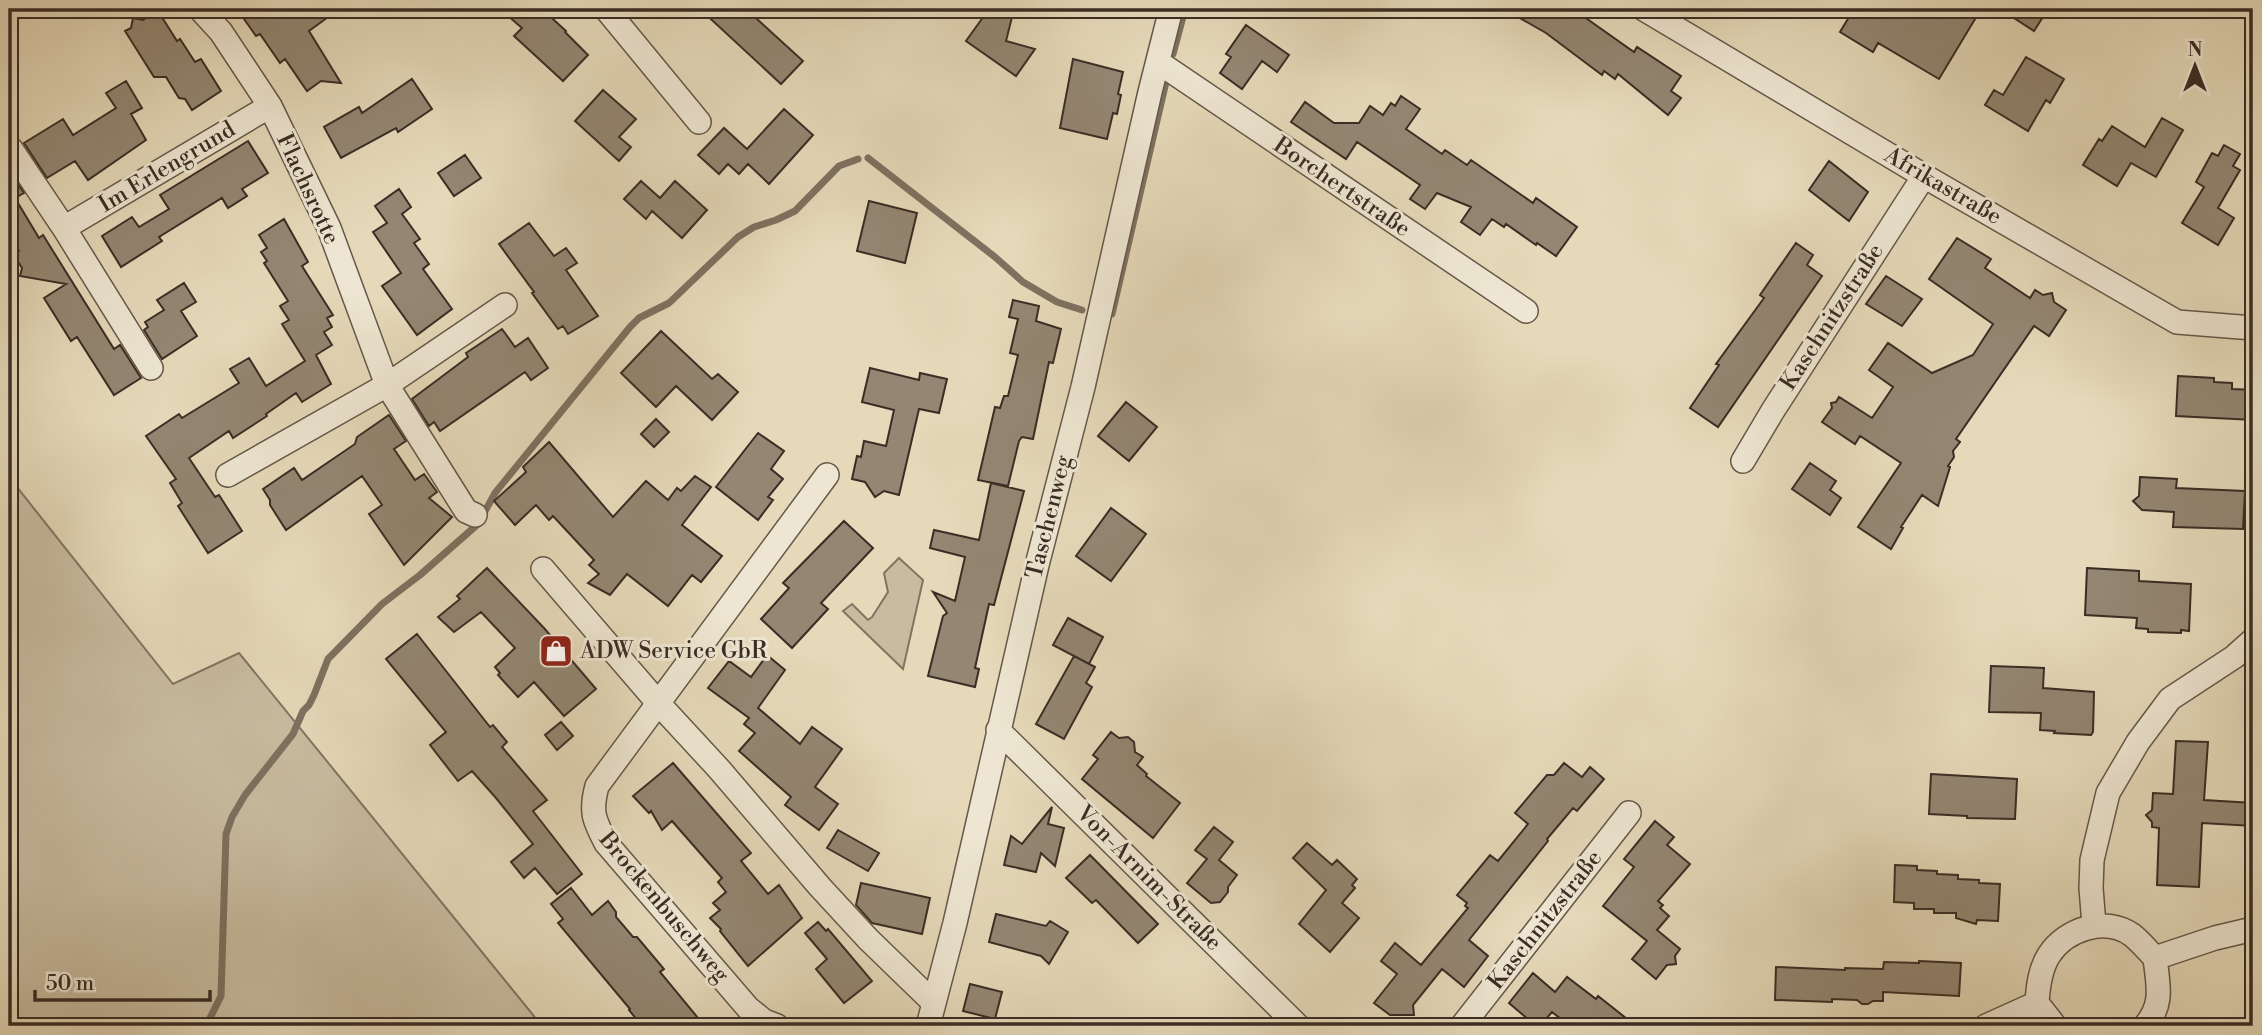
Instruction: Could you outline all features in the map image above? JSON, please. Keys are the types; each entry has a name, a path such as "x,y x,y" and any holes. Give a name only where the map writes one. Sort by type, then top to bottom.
{"street":[{"name":"Flachsrotte","path":"200,9 221,33 270,107 329,228 387,386 466,511 475,515"},
{"path":"606,9 699,122"},
{"name":"Taschenweg","path":"930,1020 1171,9"},
{"name":"Afrikastraße","path":"1644,9 1924,176 2177,322 2253,328"},
{"name":"Borchertstraße","path":"1158,62 1526,312"},
{"name":"Im Erlengrund","path":"64,228 270,107"},
{"path":"11,149 64,228 151,368"},
{"name":"Kaschnitzstraße","path":"1743,461 1924,176"},
{"path":"228,475 387,386 505,305"},
{"name":"Brockenbuschweg","path":"778,1026 764,1021 748,1008 606,843 594,820 592,802 597,786 827,475"},
{"path":"543,569 867,939 930,1020"},
{"path":"2094,926 2092,860 2108,793 2138,742 2170,699 2234,657 2253,640"},
{"name":"Von-Arnim-Straße","path":"998,730 1298,1026"},
{"name":"Kaschnitzstraße","path":"1462,1026 1629,813"},
{"path":"2055,1026 2037,1003 2039,979 2050,954 2069,935 2094,926 2112,927 2130,934 2155,958 2159,1001 2153,1017 2145,1026"},
{"path":"2155,958 2215,938 2253,929"},
{"path":"1986,1026 2037,1003"}],"shaded area":[{"path":"9,477 173,684 239,653 542,1026 9,1026"},
{"path":"899,558 923,580 903,669 843,611 852,604 868,620 872,617 888,592 884,573"}],"building":[{"path":"237,9 339,9 309,31 341,83 321,81 307,91 285,59 280,63 260,34 256,36"},
{"path":"500,9 542,9 588,55 563,81 514,36 522,28"},
{"path":"700,9 746,9 803,61 781,84"},
{"path":"989,9 1014,9 1006,41 1035,49 1016,76 966,41"},
{"path":"1504,9 1573,9 1634,52 1637,47 1681,76 1671,91 1681,98 1668,115 1618,74 1615,79 1604,71 1602,75 1546,33"},
{"path":"1854,9 1957,9 1975,19 1939,79 1878,43 1873,52 1840,32"},
{"path":"2000,9 2048,9 2034,31"},
{"path":"158,11 177,41 180,39 195,62 201,59 221,91 192,110 185,99 179,98 166,77 154,77 125,31 131,28 133,18 143,20"},
{"path":"1246,25 1289,55 1277,72 1262,61 1242,89 1220,73 1231,57 1226,54"},
{"path":"2026,57 2064,79 2050,103 2046,100 2028,131 1985,105 1994,90 2003,95"},
{"path":"1073,59 1123,72 1117,114 1113,113 1107,139 1060,128"},
{"path":"412,79 432,109 398,132 396,128 341,158 324,127 359,107 362,113"},
{"path":"126,81 142,108 131,114 146,140 88,180 75,161 47,178 24,143 63,119 73,135 116,108 106,93"},
{"path":"603,90 636,119 619,137 631,147 619,161 575,121"},
{"path":"1401,96 1420,109 1406,129 1442,154 1445,150 1467,165 1471,160 1533,203 1536,198 1577,227 1556,256 1506,224 1504,227 1492,219 1480,235 1461,222 1471,207 1437,193 1425,209 1410,199 1420,185 1357,142 1346,159 1291,122 1305,102 1334,123 1359,123 1370,106 1383,115 1391,103 1395,106"},
{"path":"784,109 813,135 769,184 748,164 739,174 728,164 719,174 698,155 724,128 747,149"},
{"path":"2162,118 2183,130 2156,177 2131,163 2117,186 2083,165 2099,139 2102,141 2112,126 2145,147"},
{"path":"248,141 268,173 242,189 247,196 228,208 222,198 159,237 162,241 121,267 102,236 132,217 139,227 169,209 160,195"},
{"path":"2224,145 2240,154 2233,166 2240,170 2218,208 2234,218 2218,245 2182,223 2204,187 2196,182 2212,153 2218,156"},
{"path":"465,155 481,178 454,196 438,173"},
{"path":"1829,161 1868,192 1849,221 1809,190"},
{"path":"9,171 24,193 15,198 39,238 43,235 114,349 120,345 141,378 114,395 77,337 71,341 44,298 66,284 20,276 22,268 13,254 19,251 9,234"},
{"path":"641,181 660,198 675,181 707,210 682,238 652,211 646,219 624,199"},
{"path":"399,189 411,207 402,214 420,239 414,243 429,264 423,269 452,309 417,335 382,286 401,273 373,232 387,223 375,206"},
{"path":"869,201 917,213 905,263 857,251"},
{"path":"284,219 308,262 302,266 333,315 327,318 332,327 324,332 332,345 316,355 331,384 302,402 296,393 233,438 229,431 189,458 215,497 219,495 242,531 208,553 178,506 182,503 170,483 176,479 146,436 179,414 182,418 239,383 230,369 249,358 266,386 305,361 282,324 289,320 280,306 288,301 264,263 267,261 261,252 267,248 259,235"},
{"path":"529,223 554,256 566,248 577,263 566,270 598,316 568,334 563,326 558,329 499,244"},
{"path":"1957,238 1991,259 1985,268 2030,298 2035,290 2043,295 2052,293 2054,302 2066,310 2049,336 2034,326 1956,439 1960,442 1953,451 1954,457 1948,466 1950,467 1938,506 1922,495 1901,527 1903,528 1891,549 1858,527 1901,463 1860,436 1855,444 1822,422 1832,408 1831,403 1836,402 1839,397 1872,418 1893,387 1869,370 1888,343 1932,373 1973,355 1993,324 1929,279"},
{"path":"1796,243 1813,255 1807,265 1822,276 1718,427 1690,408 1719,365 1716,364 1764,298 1760,295"},
{"path":"1886,276 1922,299 1902,326 1866,304"},
{"path":"184,283 196,302 181,311 197,336 162,359 144,330 148,327 145,322 164,310 157,300"},
{"path":"1013,300 1039,306 1036,321 1061,329 1053,363 1049,362 1033,439 1022,437 1019,441 1008,486 978,480 995,407 1000,408 1004,396 1008,396 1018,355 1010,353 1018,319 1009,317"},
{"path":"502,329 515,347 528,338 548,368 531,380 525,372 440,431 434,422 429,426 412,399 468,357 466,353"},
{"path":"661,331 712,379 718,374 738,392 712,420 676,386 656,407 621,373"},
{"path":"870,368 919,380 920,373 947,379 939,413 919,409 899,495 884,491 875,497 865,482 852,479 857,456 861,457 864,441 886,446 894,410 862,402"},
{"path":"2178,376 2214,378 2214,382 2232,383 2232,389 2253,390 2253,420 2176,416"},
{"path":"1126,402 1157,427 1129,461 1098,436"},
{"path":"389,415 406,441 394,449 415,480 424,474 437,492 429,498 452,517 404,565 369,514 382,505 362,476 286,530 263,489 294,468 302,480 355,444 357,437"},
{"path":"656,419 669,432 654,447 641,434"},
{"path":"758,433 784,451 771,469 783,479 768,497 773,500 758,520 716,487"},
{"path":"549,442 613,517 646,481 668,500 677,488 681,491 695,476 711,487 682,525 722,556 701,582 692,575 668,606 627,574 610,595 588,583 599,574 589,565 594,560 553,516 549,520 536,505 515,525 494,501 526,472 523,467"},
{"path":"1810,463 1836,481 1830,490 1841,498 1830,515 1792,489"},
{"path":"2140,477 2177,479 2176,488 2245,491 2243,529 2173,527 2174,512 2142,510 2133,501 2139,496"},
{"path":"991,483 1024,491 994,605 989,604 975,668 979,669 975,687 928,676 943,616 947,613 933,592 955,601 965,557 930,548 934,530 979,540"},
{"path":"1111,508 1146,534 1111,581 1076,556"},
{"path":"844,521 873,548 821,603 828,609 792,648 761,619 789,588 783,583"},
{"path":"487,568 544,628 596,689 564,716 534,682 518,697 498,675 500,673 495,667 515,648 481,612 454,632 438,617 460,599 457,596"},
{"path":"2087,568 2139,571 2139,581 2191,584 2189,631 2148,632 2148,629 2136,628 2137,618 2085,615"},
{"path":"1068,618 1103,637 1089,664 1053,645"},
{"path":"417,634 490,727 493,725 507,742 502,747 547,800 533,811 582,874 557,894 535,868 524,878 511,862 533,844 496,798 472,771 458,781 430,745 446,732 386,659"},
{"path":"767,655 785,670 758,708 800,744 812,727 842,749 815,787 838,804 819,830 785,805 791,797 739,751 755,733 744,724 749,718 708,688 729,661 751,677"},
{"path":"1074,656 1095,667 1086,683 1092,687 1064,739 1036,724"},
{"path":"1991,666 2044,668 2043,688 2094,692 2091,735 2040,730 2041,713 1989,712"},
{"path":"561,722 573,736 557,750 545,735"},
{"path":"1111,732 1119,738 1128,737 1134,742 1135,752 1143,757 1137,765 1146,776 1180,803 1153,838 1082,779 1098,759 1093,755"},
{"path":"2176,741 2208,742 2204,800 2253,803 2253,826 2202,823 2199,887 2157,885 2159,828 2152,827 2152,822 2146,815 2152,810 2153,793 2173,794"},
{"path":"673,763 751,853 741,861 768,894 779,885 802,918 748,966 710,918 720,910 713,903 726,892 718,882 722,878 672,821 662,830 651,811 649,813 633,796"},
{"path":"1564,763 1582,777 1590,767 1604,779 1577,811 1573,808 1547,839 1469,940 1488,956 1464,987 1442,969 1413,1005 1414,1015 1390,1015 1374,1003 1397,974 1381,961 1395,943 1421,965 1468,908 1465,906 1467,903 1457,895 1490,855 1498,861 1528,824 1515,813 1547,775 1554,775"},
{"path":"1931,774 2017,779 2015,819 1929,814"},
{"path":"1052,807 1048,824 1064,828 1055,866 1041,853 1036,872 1004,865 1011,836 1022,844"},
{"path":"1655,821 1674,837 1667,845 1690,864 1658,901 1663,905 1660,908 1669,916 1657,930 1680,949 1675,956 1676,964 1667,965 1656,979 1632,959 1647,941 1603,906 1634,867 1624,859"},
{"path":"1214,827 1233,842 1219,860 1237,875 1220,902 1211,903 1187,883 1207,859 1195,850"},
{"path":"838,830 879,853 868,871 827,848"},
{"path":"1307,843 1332,865 1337,860 1357,879 1352,885 1355,888 1342,903 1359,918 1330,952 1299,924 1326,890 1293,858"},
{"path":"1090,855 1158,924 1138,943 1096,900 1092,903 1066,878"},
{"path":"1895,865 1917,866 1917,870 1958,875 1958,879 2000,884 1998,921 1977,920 1976,924 1956,918 1956,913 1934,913 1934,909 1914,909 1914,903 1894,902"},
{"path":"861,883 930,898 922,934 872,923 856,905"},
{"path":"571,888 592,915 608,901 616,912 616,917 664,969 660,972 698,1018 688,1026 642,1026 558,923 563,919 551,904"},
{"path":"996,914 1046,926 1050,921 1068,932 1049,964 1041,956 989,942"},
{"path":"818,922 826,931 828,929 872,981 844,1003 816,969 827,959 805,933"},
{"path":"1884,962 1961,963 1959,996 1883,992 1883,1001 1868,1004 1857,1000 1775,1000 1776,967 1883,969"},
{"path":"1533,973 1555,992 1567,977 1596,999 1598,996 1636,1026 1570,1026 1552,1012 1540,1026 1536,1026 1509,1003"},
{"path":"970,984 1002,992 995,1019 963,1011"}],"waterway":[{"path":"1173,54 1185,9"},
{"path":"1112,314 1166,82"},
{"path":"868,158 1023,282 1057,302 1082,310"},
{"path":"206,1026 221,996 226,834 245,795 293,734 314,695 328,659 382,604 478,524 495,493 639,318 669,303 738,237 754,227 795,211 839,166 858,159"}],"place":[{"name":"ADW Service GbR","path":"556,651"}]}
